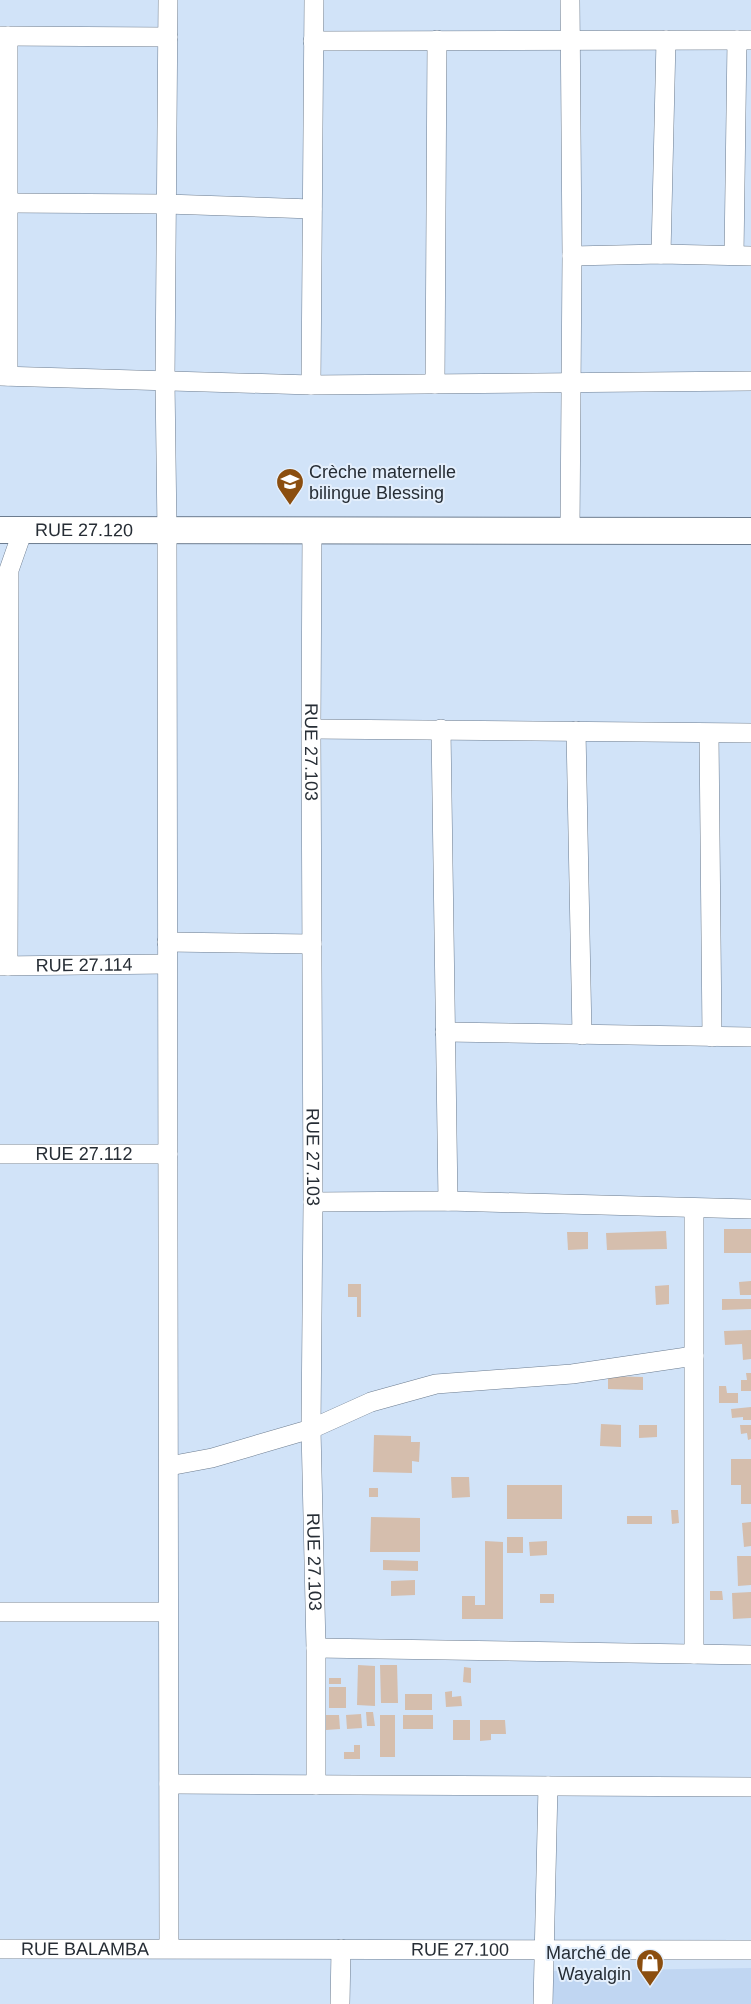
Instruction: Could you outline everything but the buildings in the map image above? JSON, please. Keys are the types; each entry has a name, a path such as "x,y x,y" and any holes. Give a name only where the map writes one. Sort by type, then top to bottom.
{"street":[{"path":"168,0 165,381 167,531 169,1948"},
{"path":"311,385 314,0"},
{"path":"570,0 572,256 570,531"},
{"path":"168,37 4,36 8,203 4,376 311,385 751,381"},
{"path":"435,384 437,40"},
{"path":"662,254 666,40"},
{"path":"313,41 744,40 742,256 662,254 572,256"},
{"path":"8,203 166,204 312,209"},
{"path":"4,966 9,586 12,530"},
{"name":"RUE 27.120","path":"12,530 751,531"},
{"name":"RUE 27.103","path":"312,531 313,1202 311,1429 316,1648 316,1785"},
{"path":"311,729 751,733"},
{"path":"441,729 448,1201"},
{"path":"576,731 582,1035"},
{"path":"710,734 712,1037"},
{"path":"167,942 312,944"},
{"name":"RUE 27.114","path":"4,966 167,964"},
{"path":"445,1032 751,1037"},
{"name":"RUE 27.112","path":"0,1154 168,1154"},
{"path":"313,1202 448,1201 751,1209"},
{"path":"694,1208 694,1654"},
{"path":"169,1466 212,1458 311,1429 371,1402 436,1384 572,1374 694,1356"},
{"path":"0,1612 168,1612"},
{"path":"316,1648 751,1655"},
{"path":"169,1784 751,1787"},
{"path":"543,2004 548,1786"},
{"name":"RUE BALAMBA","path":"0,1949 169,1948"},
{"name":"RUE 27.100","path":"169,1948 751,1950"},
{"path":"340,1949 340,2004"}],"shaded area":[{"name":"Marché de Wayalgin","path":"751,1968 751,2004 549,2004 549,1971"}],"place":[{"name":"Crèche maternelle bilingue Blessing","path":"290,506"},
{"name":"Marché de Wayalgin","path":"650,1987"}]}
